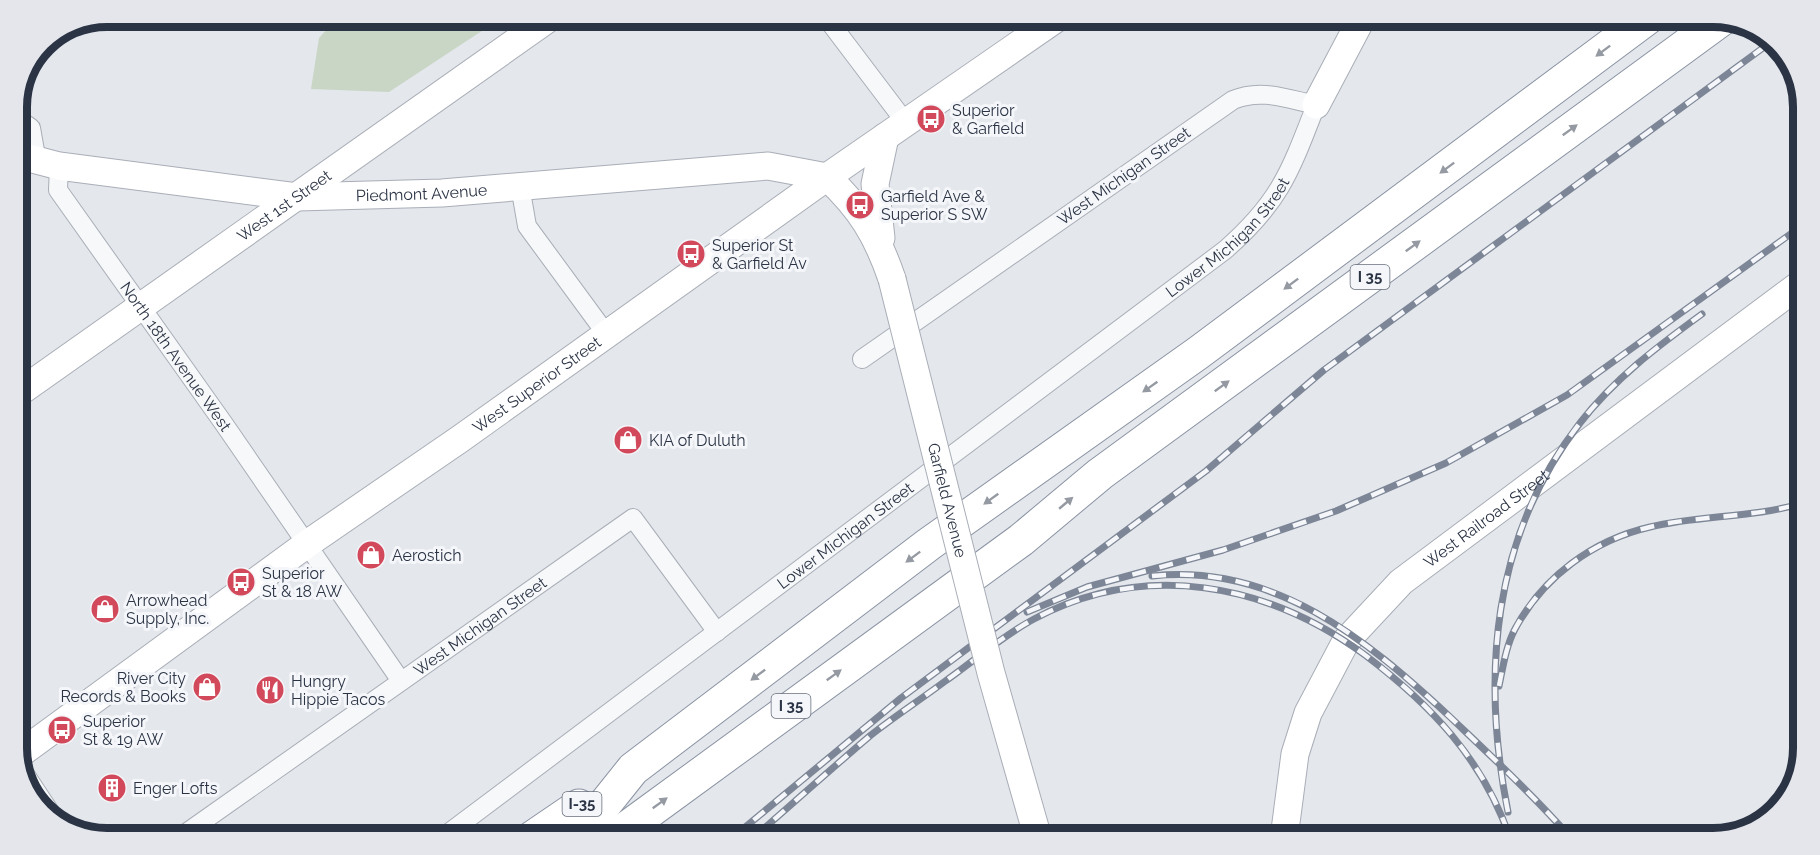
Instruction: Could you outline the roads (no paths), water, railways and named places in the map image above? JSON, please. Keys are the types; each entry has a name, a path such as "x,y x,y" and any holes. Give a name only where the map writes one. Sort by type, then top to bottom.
{"highway":[{"name":"I 35","path":"577,828 601,809 633,769 929,544 1198,353 1635,27"},
{"name":"I 35","path":"628,828 1021,540 1100,474 1711,27"},
{"name":"I-35","path":"547,828 633,769"}],"street":[{"name":"West 1st Street","path":"27,387 537,27"},
{"path":"832,27 896,130 875,183 882,249"},
{"name":"West Superior Street","path":"27,749 307,544 1044,27"},
{"path":"1316,105 1356,27"},
{"name":"West Michigan Street","path":"862,359 1233,100 1248,94 1265,94 1316,105"},
{"name":"Lower Michigan Street","path":"455,828 1197,272 1252,226 1281,189 1316,105"},
{"name":"North 18th Avenue West","path":"27,125 31,128 38,161 307,544 400,681"},
{"name":"Piedmont Avenue","path":"38,161 297,197 442,193 768,166 828,177"},
{"name":"Garfield Avenue","path":"828,177 869,223 882,249 892,279 991,673 1035,828"},
{"path":"520,186 527,226 608,335"},
{"name":"West Railroad Street","path":"1285,828 1295,754 1305,723 1325,676 1352,633 1401,582 1793,289"},
{"name":"West Michigan Street","path":"193,828 633,518 717,632"}],"railway":[{"path":"744,828 901,698 1206,471 1324,370 1765,46"},
{"path":"1027,612 1087,587 1223,550 1336,511 1446,463 1567,395 1793,232"},
{"path":"1508,812 1495,710 1496,659 1501,609 1511,560 1528,512 1551,467 1593,407 1637,364 1702,314"},
{"path":"1499,686 1509,642 1527,610 1555,577 1590,551 1609,541 1650,527 1793,506"},
{"path":"1152,576 1196,575 1238,582 1278,594 1315,612 1351,634 1385,660 1449,716 1527,791 1562,828"},
{"path":"764,828 871,735 1022,626 1076,601 1119,590 1162,585 1204,588 1246,596 1288,611 1327,630 1365,655 1412,694 1452,736 1485,783 1506,828"}],"place":[{"name":"Superior & Garfield","path":"931,119"},
{"name":"Garfield Ave & Superior S SW","path":"860,205"},
{"name":"Superior St & Garfield Av","path":"691,254"},
{"name":"KIA of Duluth","path":"628,440"},
{"name":"Aerostich","path":"371,555"},
{"name":"Superior St & 18 AW","path":"241,582"},
{"name":"Arrowhead Supply, Inc.","path":"105,609"},
{"name":"River City Records & Books","path":"207,687"},
{"name":"Hungry Hippie Tacos","path":"270,690"},
{"name":"Superior St & 19 AW","path":"62,730"},
{"name":"Enger Lofts","path":"112,788"}]}
